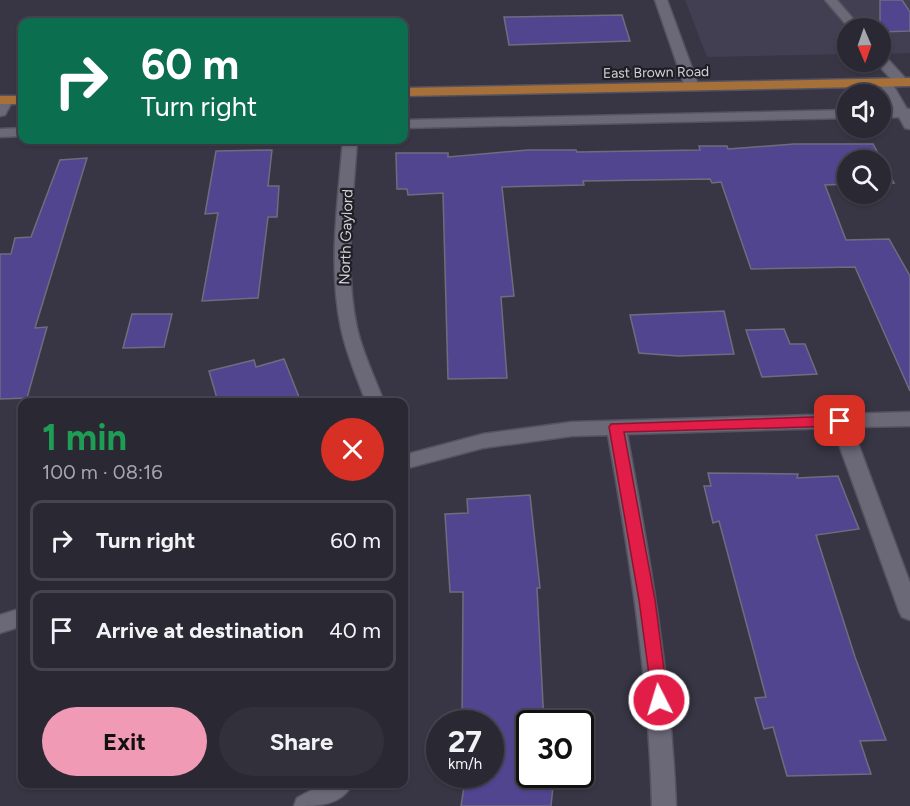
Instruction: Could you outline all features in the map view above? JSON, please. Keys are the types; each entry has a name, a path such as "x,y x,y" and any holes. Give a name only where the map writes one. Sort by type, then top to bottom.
{"main road":[{"name":"East Brown Road","path":"408,92 905,82"},
{"path":"2,104 18,101"}],"street":[{"path":"661,0 692,87"},
{"path":"831,0 846,18"},
{"path":"891,69 905,82"},
{"path":"885,82 908,117"},
{"path":"408,124 837,114"},
{"path":"891,115 908,117"},
{"path":"0,133 18,132"},
{"name":"North Gaylord","path":"350,144 344,253 345,302 349,328 374,398"},
{"path":"408,461 483,441 528,434 616,427 910,419"},
{"path":"840,421 910,610"},
{"path":"616,427 655,656 661,721 663,806"},
{"path":"0,624 18,618"},
{"path":"306,806 330,794 336,788"}],"shaded area":[{"path":"685,0 910,0 910,53 891,54 891,18 837,18 837,54 707,57"}],"building":[{"path":"880,0 902,0 910,12 910,31 891,32 891,18 880,18"},
{"path":"622,15 630,41 509,45 504,17"},
{"path":"794,144 873,144 876,150 837,150 837,184 825,185 846,240 889,239 910,276 910,391 855,267 751,269 721,182 712,183 710,179 583,181 584,185 502,187 514,296 501,297 507,378 448,379 443,193 408,195 407,189 397,189 396,153 448,153 448,157 528,150 576,150 577,152 700,150 699,146 727,146 728,149"},
{"path":"272,150 268,186 279,186 277,217 268,217 258,298 202,301 218,213 205,214 216,151"},
{"path":"87,158 35,328 47,327 27,398 0,399 0,254 11,254 15,238 31,237 60,160"},
{"path":"724,311 734,354 678,356 639,353 630,315"},
{"path":"132,314 172,314 164,347 123,348"},
{"path":"784,329 790,344 805,344 817,374 762,377 746,330"},
{"path":"284,359 299,398 217,398 209,371 254,360 256,367"},
{"path":"708,473 798,474 797,478 838,476 859,529 816,535 855,657 886,740 860,741 871,774 787,776 773,727 764,729 755,698 766,697 719,521 713,523 704,486 711,486"},
{"path":"530,495 540,588 537,588 543,710 516,710 516,788 553,788 551,806 461,806 464,788 504,788 504,710 462,710 463,592 450,592 445,514 468,513 467,499"}],"route":[{"path":"659,700 647,600 616,427 840,421"}]}
